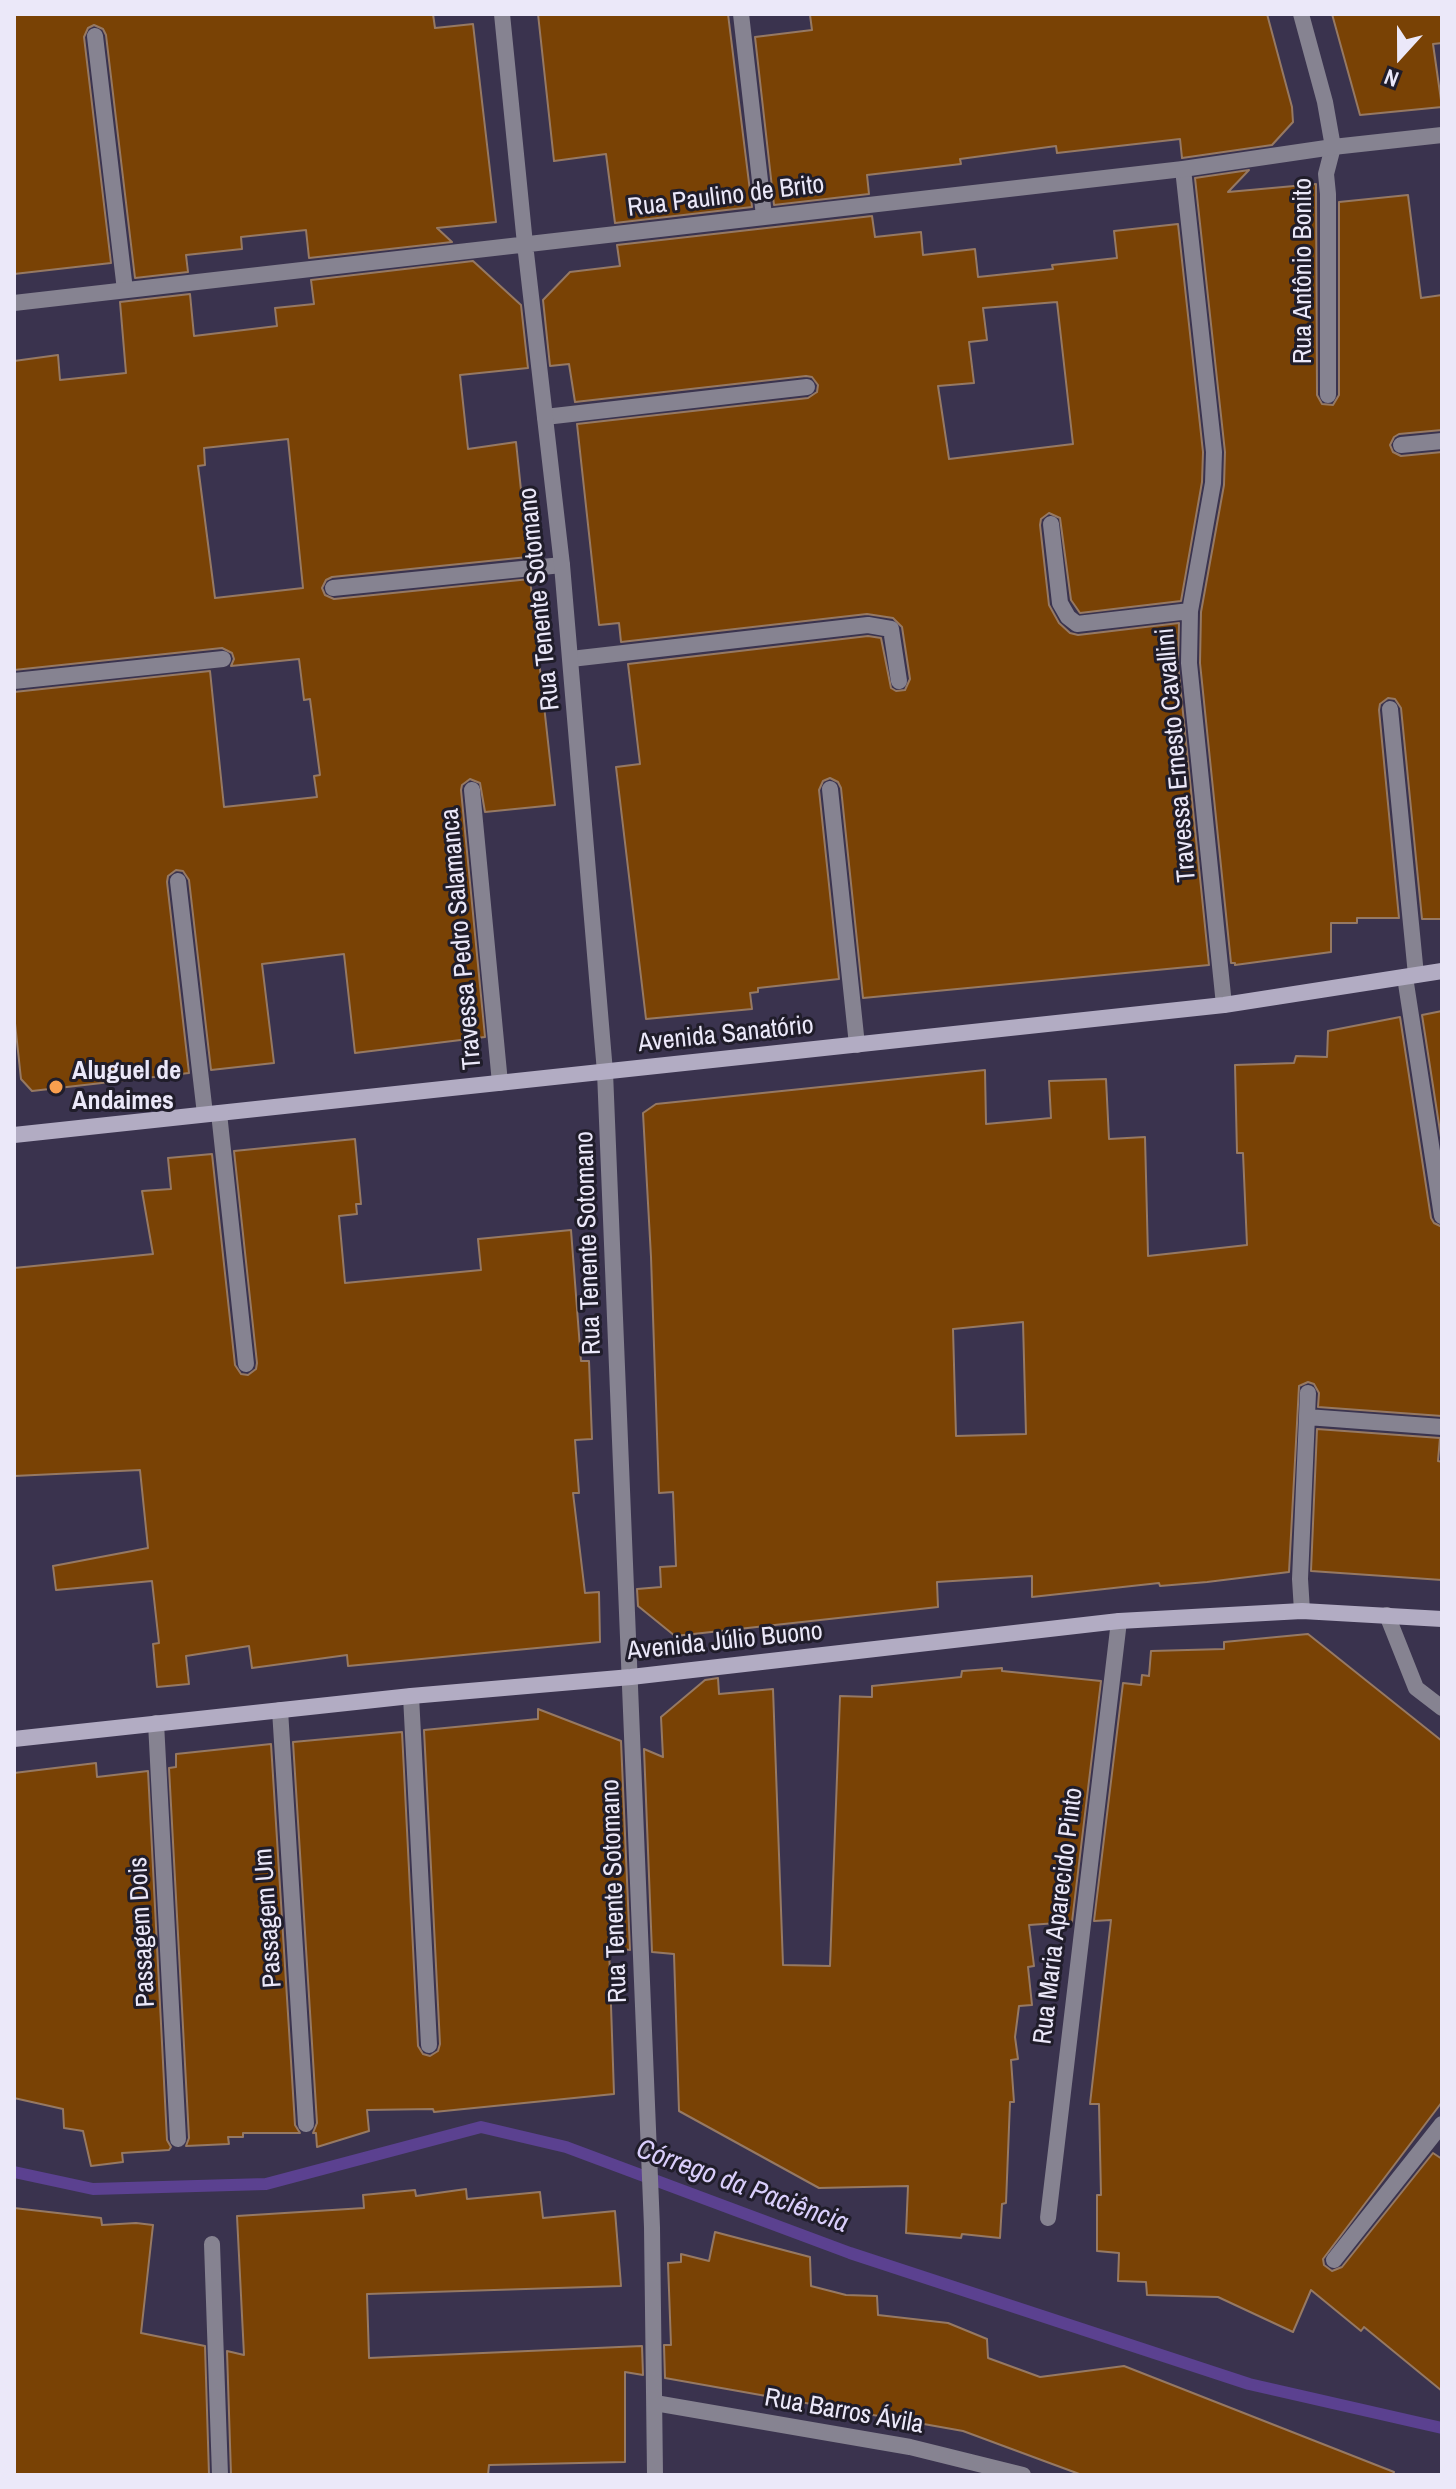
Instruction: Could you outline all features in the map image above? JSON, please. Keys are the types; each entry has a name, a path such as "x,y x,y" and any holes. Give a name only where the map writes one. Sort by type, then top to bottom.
{"street":[{"name":"Rua Tenente Sotomano","path":"502,14 562,565 605,1072 652,2227 655,2475"},
{"path":"741,14 764,216"},
{"name":"Rua Antônio Bonito","path":"1301,14 1325,102 1333,147 1326,174 1328,395"},
{"path":"95,36 125,290"},
{"name":"Rua Paulino de Brito","path":"14,303 1183,169 1442,135"},
{"name":"Travessa Ernesto Cavallini","path":"1183,169 1214,452 1212,494 1190,611 1189,663 1224,1005"},
{"path":"545,417 807,387"},
{"path":"1401,445 1442,441"},
{"path":"1051,524 1060,603 1068,617 1077,624 1190,611"},
{"path":"333,588 562,565"},
{"path":"571,659 868,625 891,629 899,681"},
{"path":"14,681 223,659"},
{"path":"1390,709 1410,976 1442,1216"},
{"path":"830,789 857,1045"},
{"name":"Travessa Pedro Salamanca","path":"472,790 500,1083"},
{"path":"178,881 246,1364"},
{"name":"Avenida Sanatório","path":"14,1135 1224,1005 1442,971"},
{"path":"1302,1611 1300,1579 1308,1393"},
{"path":"1307,1417 1442,1427"},
{"name":"Avenida Júlio Buono","path":"14,1739 411,1696 631,1677 1119,1621 1302,1611 1442,1619"},
{"path":"1387,1615 1416,1688 1442,1708"},
{"name":"Rua Maria Aparecido Pinto","path":"1048,2218 1119,1621"},
{"path":"411,1696 429,2045"},
{"name":"Passagem Um","path":"280,1710 306,2124"},
{"name":"Passagem Dois","path":"156,1723 178,2139"},
{"path":"1334,2260 1442,2124"},
{"path":"212,2244 220,2475"},
{"name":"Rua Barros Ávila","path":"655,2403 910,2447 1023,2475"}],"building":[{"path":"14,14 433,14 435,28 473,24 496,222 437,228 452,242 309,258 306,230 241,237 242,249 186,255 188,272 135,278 106,35 103,29 94,25 88,28 84,37 111,263 14,274"},
{"path":"538,14 728,14 752,207 615,223 606,154 554,161"},
{"path":"1267,14 1292,107 1293,122 1272,145 1182,158 1180,139 1057,153 1056,146 960,159 961,164 867,175 869,194 774,205 755,37 812,30 810,15"},
{"path":"1332,14 1442,14 1442,43 1433,44 1442,107 1360,115"},
{"path":"1249,170 1228,192 1316,184 1317,395 1322,404 1333,405 1339,395 1339,202 1408,195 1421,298 1442,295 1442,430 1399,434 1390,445 1393,452 1401,456 1442,452 1442,919 1422,919 1401,708 1395,699 1388,698 1380,704 1379,710 1399,918 1357,918 1357,923 1331,923 1331,952 1235,965 1231,963 1200,663 1201,612 1224,485 1225,452 1195,178"},
{"path":"872,216 875,237 921,232 923,255 975,249 978,277 1117,258 1114,231 1178,224 1203,452 1202,482 1181,601 1080,613 1071,600 1060,518 1049,513 1041,519 1040,525 1049,605 1059,623 1070,633 1078,635 1179,623 1178,664 1209,965 863,998 841,788 838,782 830,778 823,781 819,790 839,979 758,988 758,992 750,993 752,1009 646,1019 616,767 640,764 628,664 868,636 881,638 891,688 905,690 910,679 902,627 893,618 867,614 621,642 619,623 599,625 577,424 808,398 817,392 818,385 812,377 806,376 575,402 569,364 550,366 543,300 570,272 620,266 617,245","holes":["1057,302 1073,444 949,459 938,386 974,383 969,342 987,340 983,308"]},
{"path":"473,261 521,305 528,368 460,375 468,449 516,442 528,557 332,577 326,580 322,588 325,595 334,599 530,579 555,805 485,812 480,783 470,779 461,790 485,1037 355,1053 344,954 262,964 274,1063 211,1070 189,880 183,871 176,870 168,876 167,882 189,1073 32,1091 21,1079 14,1014 14,692 210,671 224,807 317,797 314,776 320,775 310,699 304,700 299,659 231,666 234,659 232,653 222,648 14,670 14,361 58,355 60,380 126,373 120,302 190,294 194,336 277,326 275,308 314,304 311,280","holes":["288,439 303,588 215,598 198,466 205,465 204,448"]},
{"path":"1442,1011 1442,1144 1422,1015"},
{"path":"1400,1017 1431,1218 1442,1227 1442,1416 1318,1407 1319,1393 1314,1384 1308,1382 1299,1386 1289,1572 1032,1597 1032,1576 937,1582 938,1607 675,1636 638,1606 637,1589 661,1587 660,1567 676,1566 673,1492 659,1493 643,1113 656,1104 985,1070 986,1124 1051,1118 1049,1081 1106,1079 1109,1139 1145,1137 1148,1256 1247,1245 1243,1153 1237,1153 1235,1065 1294,1063 1296,1056 1327,1057 1328,1031","holes":["1023,1322 1026,1434 956,1436 953,1329"]},
{"path":"355,1139 361,1204 356,1204 357,1214 339,1216 345,1283 481,1270 478,1239 571,1230 581,1361 589,1361 592,1439 575,1440 579,1493 573,1493 585,1593 599,1592 600,1642 348,1666 347,1655 252,1668 249,1646 186,1656 189,1684 157,1687 153,1644 159,1643 152,1581 56,1590 53,1566 148,1548 140,1470 14,1476 14,1268 153,1254 142,1191 171,1189 168,1158 212,1154 235,1365 241,1374 248,1375 256,1369 257,1363 234,1151"},
{"path":"1317,1429 1440,1438 1442,1580 1311,1571"},
{"path":"1308,1634 1442,1741 1442,2102 1323,2259 1324,2265 1332,2271 1342,2267 1433,2153 1442,2159 1442,2391 1364,2327 1361,2331 1311,2290 1293,2332 1218,2297 1147,2295 1146,2282 1118,2281 1119,2253 1097,2251 1097,2195 1101,2195 1099,2104 1090,2104 1111,1920 1094,1921 1123,1683 1141,1685 1142,1675 1149,1676 1151,1651 1224,1649 1224,1642"},
{"path":"1002,1668 1002,1671 1101,1681 1072,1922 1029,1925 1034,1966 1028,1967 1032,2005 1019,2006 1015,2037 1018,2059 1011,2060 1014,2102 1010,2102 1006,2203 1002,2204 1000,2238 906,2233 908,2186 819,2188 679,2111 674,1954 652,1952 644,1749 663,1757 661,1717 705,1680 718,1678 719,1694 773,1689 783,1965 830,1966 840,1696 872,1697 872,1686 961,1677 962,1671"},
{"path":"538,1709 621,1741 630,1950 609,1947 614,2094 434,2112 433,2109 367,2110 369,2131 317,2147 316,2133 313,2133 317,2123 293,1742 402,1732 418,2046 423,2054 430,2056 438,2051 440,2044 424,1730 538,1719"},
{"path":"271,1744 295,2125 300,2133 243,2133 243,2137 228,2137 229,2144 186,2146 189,2138 169,1768 176,1767 176,1754"},
{"path":"96,1763 97,1777 148,1771 167,2140 171,2147 169,2150 122,2153 123,2162 91,2166 83,2131 64,2128 63,2109 14,2098 14,1773"},
{"path":"466,2189 467,2199 540,2192 543,2218 615,2211 621,2286 367,2294 369,2358 642,2346 643,2375 625,2372 625,2462 489,2465 488,2475 231,2475 227,2351 244,2355 237,2216 364,2208 363,2195 415,2190 416,2196"},
{"path":"14,2208 101,2218 102,2225 153,2225 141,2333 205,2346 209,2475 14,2475"},
{"path":"715,2232 810,2257 811,2286 846,2295 877,2296 878,2315 948,2323 987,2339 988,2358 1040,2377 1124,2366 1394,2472 1393,2475 1082,2475 963,2431 665,2378 664,2345 671,2345 668,2263 681,2262 681,2254 709,2261"}],"waterway":[{"name":"Córrego da Paciência","path":"14,2172 93,2189 266,2184 481,2127 566,2147 850,2253 1249,2384 1442,2428"}],"place":[{"name":"Aluguel de Andaimes","path":"56,1087"}]}
